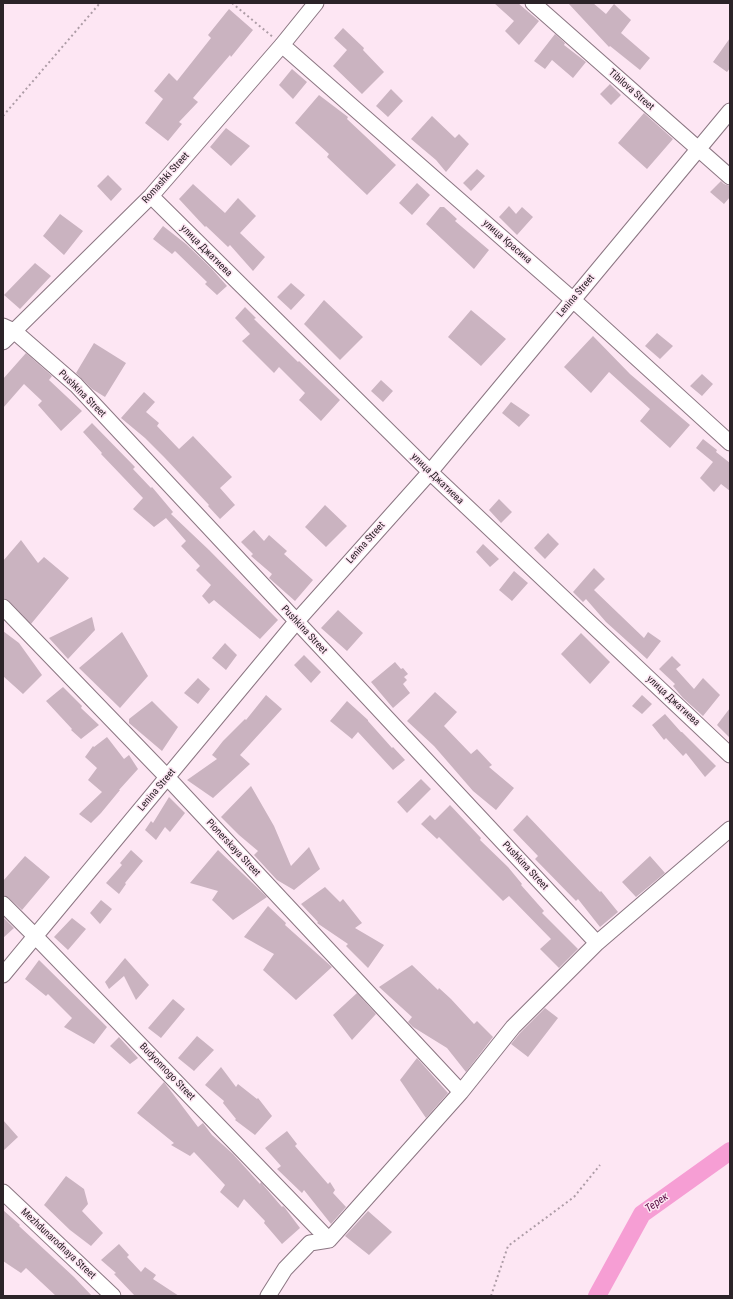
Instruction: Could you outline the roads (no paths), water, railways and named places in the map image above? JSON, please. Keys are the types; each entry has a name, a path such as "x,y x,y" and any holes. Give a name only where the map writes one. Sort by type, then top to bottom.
{"street":[{"name":"Romashki Street","path":"3,342 8,329 151,196 282,45 316,3"},
{"name":"Tibilova Street","path":"533,3 730,177"},
{"name":"улица Красина","path":"282,45 572,299 730,442"},
{"name":"Lenina Street","path":"3,975 296,622 430,472 572,299 730,111"},
{"name":"улица Джатиева","path":"151,196 430,472 730,755"},
{"name":"Pushkina Street","path":"8,329 76,385 597,943"},
{"name":"Pionerskaya Street","path":"3,606 167,777 461,1092"},
{"path":"268,1296 285,1270 310,1243 329,1240 385,1179 461,1092 513,1027 597,943 730,829"},
{"name":"Budyonnogo Street","path":"3,904 329,1240"},
{"name":"Mezhdunarodnaya Street","path":"3,1192 113,1296"}],"waterway":[{"name":"Терек","path":"597,1296 642,1214 730,1151"}]}
